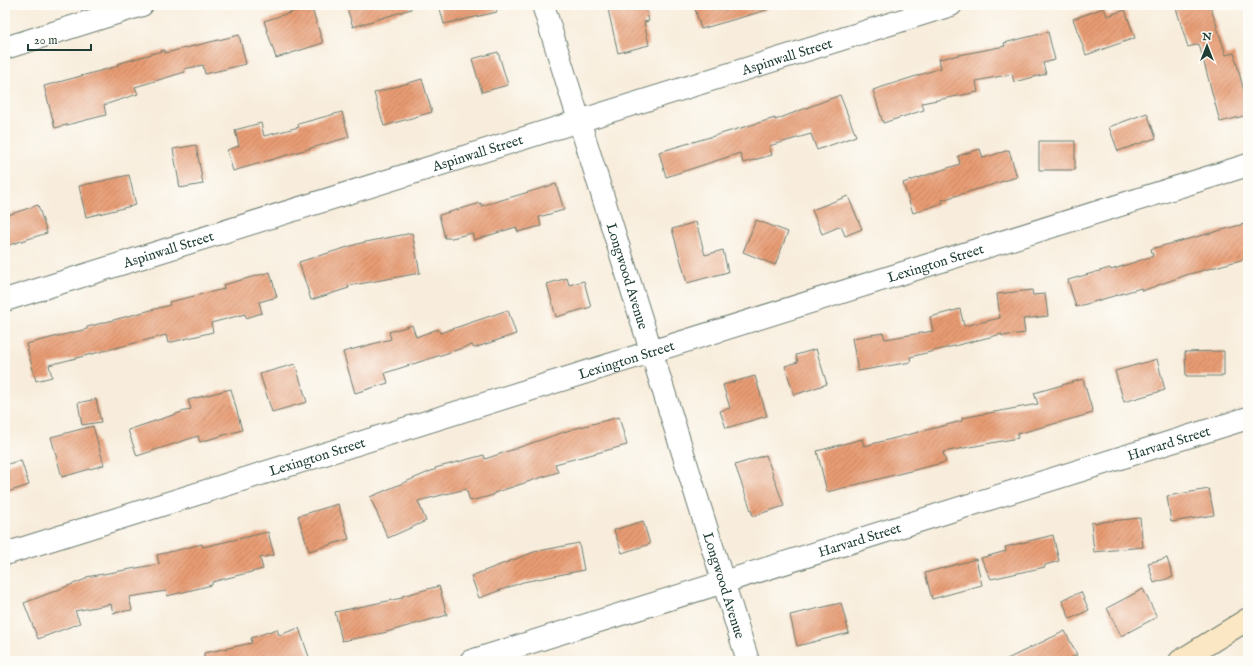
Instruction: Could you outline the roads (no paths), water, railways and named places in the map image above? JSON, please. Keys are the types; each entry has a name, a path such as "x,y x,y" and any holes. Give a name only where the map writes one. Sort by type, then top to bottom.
{"main road":[{"path":"1180,661 1248,619"}],"street":[{"path":"5,48 142,5"},
{"name":"Longwood Avenue","path":"543,5 748,661"},
{"name":"Aspinwall Street","path":"5,300 951,5"},
{"name":"Lexington Street","path":"5,554 1248,165"},
{"name":"Harvard Street","path":"471,661 1248,418"}]}
